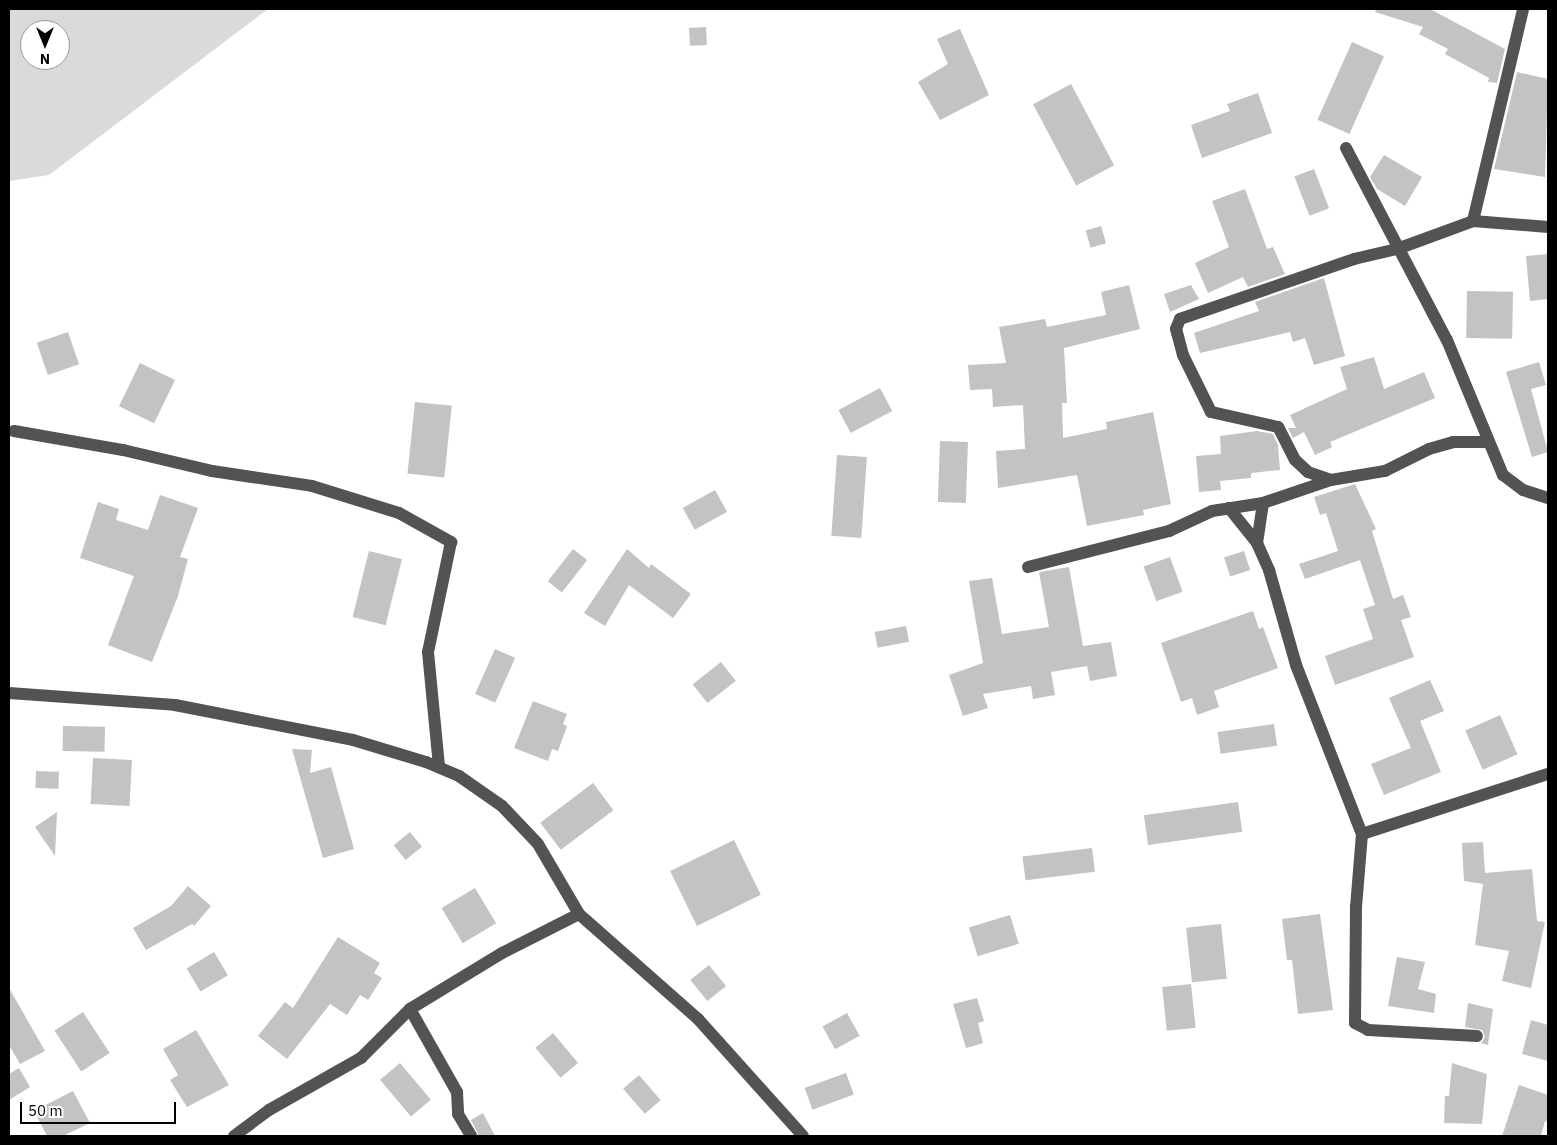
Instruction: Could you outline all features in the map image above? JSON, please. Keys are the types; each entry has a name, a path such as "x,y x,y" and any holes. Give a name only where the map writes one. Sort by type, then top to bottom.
{"street":[{"path":"1473,221 1523,9"},
{"path":"1346,148 1397,249 1447,340 1503,475 1523,490 1548,498"},
{"path":"1331,480 1308,472 1295,460 1278,427 1211,412 1183,355 1176,328 1180,319 1354,259 1397,249 1473,221 1548,226"},
{"path":"14,431 104,447 212,471 312,486 400,513 451,542 428,652 439,767"},
{"path":"1028,567 1169,531 1212,511 1263,503 1331,480 1384,471 1429,449 1453,442 1488,442"},
{"path":"1257,543 1263,503"},
{"path":"1230,508 1257,543 1269,570 1296,665 1362,834 1356,907 1355,1023 1368,1030 1477,1036"},
{"path":"9,693 175,706 353,740 439,767 459,776 502,806 538,844 579,914 698,1019 803,1136"},
{"path":"1362,834 1548,774"},
{"path":"234,1136 269,1110 361,1058 410,1009 502,953 579,914"},
{"path":"410,1009 457,1092 458,1114 471,1136"}],"shaded area":[{"path":"9,9 268,9 49,175 9,181"}],"building":[{"path":"1376,9 1430,9 1505,49 1497,83 1488,82 1489,78 1445,54 1448,49 1419,34 1423,27 1375,12"},
{"path":"706,27 707,45 690,46 689,28"},
{"path":"960,29 989,95 940,120 918,82 948,64 937,39"},
{"path":"1352,42 1384,56 1349,134 1317,120"},
{"path":"1517,72 1548,79 1545,177 1494,169"},
{"path":"1071,84 1114,165 1076,185 1033,104"},
{"path":"1258,93 1272,133 1202,158 1191,125 1230,111 1227,104"},
{"path":"1384,155 1422,177 1405,206 1377,189 1370,177"},
{"path":"1314,169 1329,208 1309,216 1294,177"},
{"path":"1245,189 1267,249 1273,247 1285,274 1248,287 1243,277 1208,293 1195,263 1229,247 1212,201"},
{"path":"1101,226 1106,243 1091,248 1086,230"},
{"path":"1548,254 1548,299 1530,301 1526,256"},
{"path":"1324,278 1345,356 1314,365 1305,338 1293,342 1290,332 1200,353 1194,333 1259,311 1255,302"},
{"path":"1129,285 1140,329 1064,348 1067,403 1062,403 1063,438 1107,429 1106,422 1153,412 1171,504 1143,510 1144,515 1087,526 1077,475 998,488 996,451 1025,449 1023,405 993,407 992,389 970,390 968,365 1006,363 999,327 1045,319 1047,327 1106,315 1101,292"},
{"path":"1191,285 1199,299 1170,312 1164,294"},
{"path":"1467,291 1513,292 1512,339 1466,338"},
{"path":"68,332 79,364 48,375 37,343"},
{"path":"1374,357 1384,389 1424,372 1435,398 1330,442 1332,447 1315,455 1304,432 1293,438 1288,428 1296,428 1290,415 1347,389 1340,367"},
{"path":"1539,362 1546,385 1531,389 1548,452 1532,457 1506,372"},
{"path":"140,363 175,380 154,423 119,406"},
{"path":"880,388 892,411 851,433 839,410"},
{"path":"415,402 452,406 444,477 407,474"},
{"path":"1257,431 1273,434 1278,445 1280,470 1251,473 1251,478 1220,481 1221,490 1199,492 1196,456 1221,454 1220,436"},
{"path":"940,441 968,442 966,503 938,502"},
{"path":"837,455 867,457 861,538 831,536"},
{"path":"1355,484 1376,529 1372,531 1393,599 1403,595 1411,617 1401,620 1414,657 1335,685 1325,656 1373,639 1363,609 1375,605 1360,560 1305,579 1299,564 1338,551 1326,513 1320,515 1314,497"},
{"path":"715,490 727,512 695,530 683,508"},
{"path":"160,495 198,508 180,557 188,559 178,596 152,662 108,645 134,576 80,558 98,502 119,509 116,520 148,530"},
{"path":"573,549 587,560 562,592 548,581"},
{"path":"627,549 649,568 651,564 691,594 673,618 629,585 605,626 584,613"},
{"path":"369,551 402,559 386,625 353,617"},
{"path":"1244,551 1250,570 1230,577 1224,557"},
{"path":"1170,557 1183,592 1156,601 1144,567"},
{"path":"1069,567 1083,646 1111,642 1117,676 1090,681 1087,666 1051,672 1055,695 1033,699 1031,686 983,694 988,708 963,716 949,675 983,663 969,581 992,578 1002,634 1049,627 1039,572"},
{"path":"1253,611 1259,629 1263,627 1278,668 1214,691 1219,707 1197,715 1192,698 1181,702 1161,643"},
{"path":"906,626 909,642 878,648 875,632"},
{"path":"495,649 515,658 495,703 475,694"},
{"path":"721,662 736,681 707,703 693,684"},
{"path":"1430,680 1444,711 1420,721 1441,772 1384,795 1371,764 1411,748 1389,698"},
{"path":"533,701 567,714 563,724 567,726 558,751 552,749 548,761 514,748"},
{"path":"1500,715 1517,754 1483,770 1465,730"},
{"path":"1274,724 1277,746 1221,754 1218,732"},
{"path":"63,726 105,727 105,752 63,751"},
{"path":"292,749 312,750 310,773 331,767 354,849 323,858"},
{"path":"93,758 132,760 130,806 91,804"},
{"path":"36,771 59,772 58,789 35,788"},
{"path":"593,783 613,810 561,850 540,823"},
{"path":"1238,802 1242,832 1148,845 1144,815"},
{"path":"57,812 55,856 35,827"},
{"path":"410,832 422,847 406,860 394,845"},
{"path":"734,840 761,895 697,926 670,871"},
{"path":"1483,842 1485,873 1532,869 1537,921 1545,922 1531,988 1502,981 1509,951 1475,945 1483,884 1464,881 1462,843"},
{"path":"1092,848 1095,872 1025,880 1023,857"},
{"path":"188,886 211,906 194,926 192,924 146,950 133,928 171,906"},
{"path":"475,888 496,923 463,943 442,908"},
{"path":"1320,914 1333,1010 1298,1014 1292,960 1287,960 1282,919"},
{"path":"1010,915 1019,944 978,956 969,928"},
{"path":"1221,924 1227,979 1192,982 1186,928"},
{"path":"338,937 380,963 374,973 382,978 368,1000 360,995 347,1015 330,1004 287,1059 258,1036 285,1002 293,1008"},
{"path":"214,952 228,975 200,992 187,968"},
{"path":"1397,957 1425,962 1418,989 1436,994 1434,1013 1388,1006"},
{"path":"709,965 726,986 707,1001 690,980"},
{"path":"1191,984 1196,1028 1167,1031 1162,987"},
{"path":"9,988 45,1051 20,1064 9,1045"},
{"path":"977,998 984,1021 978,1023 983,1043 966,1048 953,1004"},
{"path":"1468,1003 1493,1009 1488,1045 1481,1043 1485,1037 1482,1030 1465,1027"},
{"path":"83,1012 110,1053 81,1072 54,1031"},
{"path":"847,1013 860,1036 835,1049 823,1027"},
{"path":"1531,1020 1548,1025 1548,1061 1522,1054"},
{"path":"196,1030 229,1085 187,1107 170,1080 178,1075 163,1049"},
{"path":"553,1033 578,1063 560,1078 535,1048"},
{"path":"400,1063 431,1100 411,1116 380,1080"},
{"path":"1452,1063 1487,1074 1482,1124 1444,1123 1445,1096 1449,1096"},
{"path":"19,1068 30,1087 9,1100 9,1074"},
{"path":"846,1073 854,1095 813,1110 805,1088"},
{"path":"639,1075 661,1100 645,1114 623,1089"},
{"path":"1519,1085 1548,1095 1548,1122 1545,1121 1541,1136 1502,1136"},
{"path":"73,1091 90,1123 63,1136 47,1136 34,1111"},
{"path":"483,1113 495,1136 479,1136 471,1120"}]}
